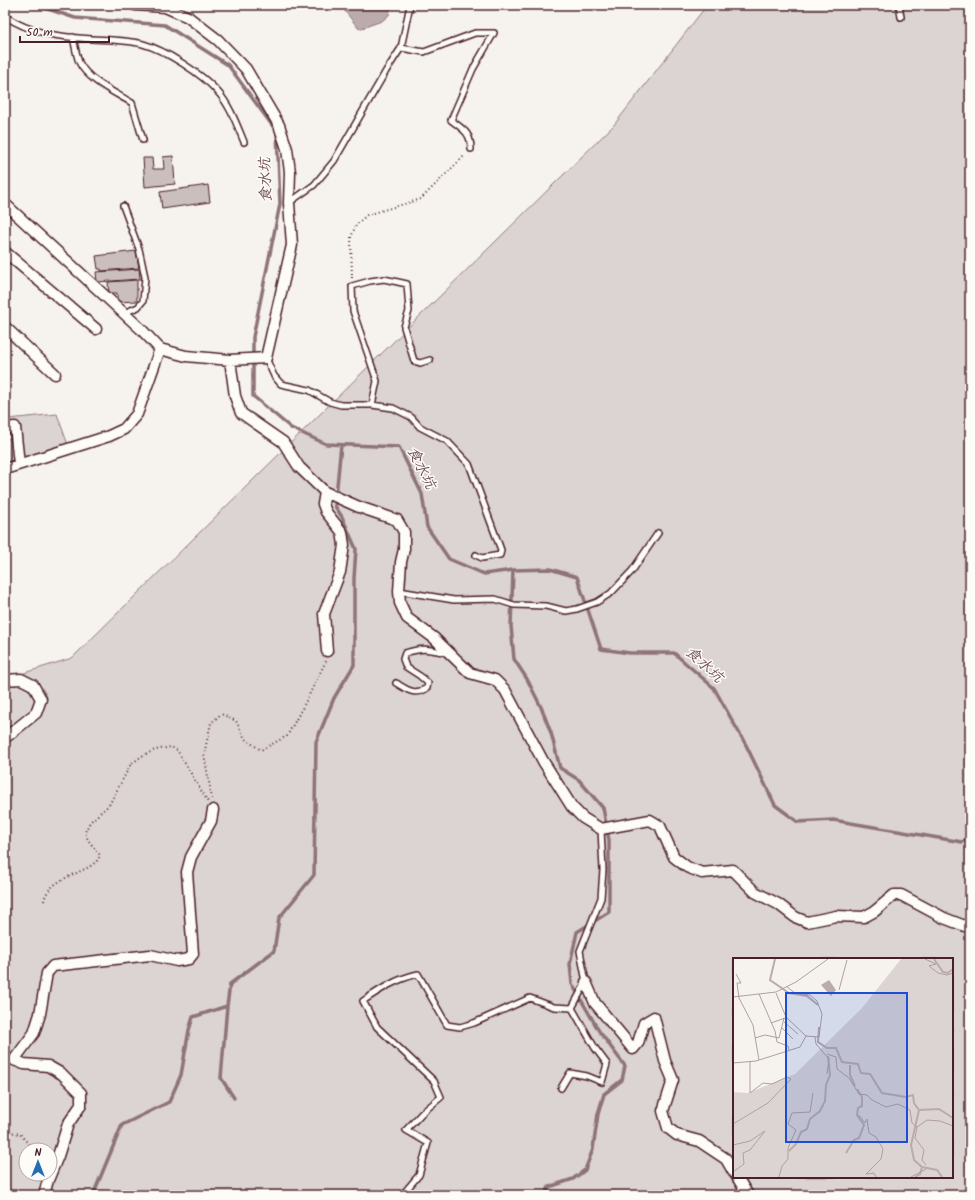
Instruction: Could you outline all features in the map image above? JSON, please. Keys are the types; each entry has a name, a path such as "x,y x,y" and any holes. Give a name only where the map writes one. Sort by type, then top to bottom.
{"street":[{"path":"5,204 124,313 160,349 186,356 230,360 266,358 292,245 289,203 290,172 287,149 279,125 246,70 218,40 188,17 165,6 135,5"},
{"path":"5,252 96,329"},
{"path":"5,327 55,374"},
{"path":"5,469 124,430 137,414 160,349"},
{"path":"230,360 235,396 241,413 283,442 299,467 325,492 359,507 397,520 404,532 404,549 401,562 399,591 400,603 407,618 434,638 470,673 495,680 505,690 543,761 572,807 583,818 601,829 650,820 660,826 674,857 687,867 702,873 733,870 755,892 778,904 795,917 808,922 836,916 864,917 875,912 894,895 901,895 944,918 970,928"},
{"path":"5,428 14,427 19,464"},
{"path":"325,492 323,504 326,512 342,532 344,545 340,572 324,614 327,651"},
{"path":"5,680 21,679 33,684 41,699 36,713 5,738"},
{"path":"44,1195 68,1124 81,1105 81,1093 62,1074 48,1066 24,1064 14,1060 34,1033 40,1014 47,973 53,966 150,955 177,961 189,959 193,954 187,872 191,857 211,821 213,810"},
{"path":"584,985 595,1003 633,1049 638,1043 644,1023 654,1017 665,1061 673,1080 663,1110 668,1128 677,1135 699,1141 726,1160 733,1171"},
{"path":"738,1178 748,1195"}],"lane":[{"path":"289,203 314,185 334,161 401,48 410,5"},
{"path":"899,5 901,17"},
{"path":"5,16 16,24 38,32 73,38 142,44 157,48 184,64 218,91 244,142"},
{"path":"401,48 424,52 475,32 494,33 473,69 451,120 465,130 471,140 472,149"},
{"path":"73,38 80,63 87,73 96,81 132,103 143,140"},
{"path":"123,206 138,249 145,277 143,301 138,307 124,313"},
{"path":"372,406 377,381 353,311 352,286 384,279 407,284 409,311 404,327 414,361 420,363 430,360"},
{"path":"266,358 274,376 281,384 309,390 330,402 341,405 393,408 411,417 420,426 447,442 469,464 501,550 500,555 482,558 476,555"},
{"path":"399,591 454,600 495,599 514,605 546,606 566,611 577,609 597,602 611,593 632,571 658,533"},
{"path":"396,683 410,691 420,692 427,688 428,683 406,667 402,659 405,654 419,648 426,648 452,654"},
{"path":"573,1006 584,985 580,951 601,898 603,870 601,829"},
{"path":"402,1195 419,1175 428,1143 406,1130 422,1113 441,1097 434,1082 377,1027 363,1002 388,984 408,976 418,974 447,1025 460,1027 530,998 554,1007 573,1006"},
{"path":"561,1088 570,1073 587,1076 602,1082 607,1064 595,1048 573,1006"}],"path":[{"path":"352,286 351,238 356,225 367,214 421,199 472,149"},
{"path":"213,810 204,754 211,723 221,714 236,721 245,739 261,750 287,736 326,663 327,651"},
{"path":"44,901 45,895 56,884 92,865 99,859 100,856 88,840 85,832 90,822 109,805 131,764 142,756 155,750 171,747 177,750 213,810"},
{"path":"5,1130 20,1134 27,1142"}],"shaded area":[{"path":"340,5 391,5 389,15 382,21 359,29"},
{"path":"707,5 970,5 970,1195 5,1195 5,679 72,658 614,125"},
{"path":"57,414 68,445 5,467 5,440 14,437 8,419"}],"building":[{"path":"173,156 175,184 145,187 143,158 152,158 153,169 164,169 163,157"},
{"path":"208,185 210,202 162,209 160,192"},
{"path":"136,251 139,268 101,271 101,269 98,269 96,256"},
{"path":"139,269 140,279 97,282 96,272"},
{"path":"137,280 137,301 117,302 117,293 109,293 108,282"}],"waterway":[{"name":"食水坑","path":"36,5 75,18 165,25 228,65 277,132 280,204 253,337 253,396 291,428 326,444 399,447 422,494 427,527 449,559 484,574 513,570 550,569 577,577 601,649 630,653 674,653 714,688 746,745 775,805 798,822 833,820 962,842 970,837"},
{"path":"93,1195 122,1125 169,1102 181,1075 189,1030 193,1017 227,1006 230,984 274,951 279,918 314,875 316,742 334,698 354,665 354,578 356,549 342,517 335,506 341,445"},
{"path":"513,570 511,626 514,659 527,679 541,707 551,733 560,768 579,780 603,808 609,840 609,912 577,932 570,964 572,984 599,1031 625,1066 622,1080 604,1094 598,1114 593,1149 585,1170 573,1179 549,1187 545,1195"},
{"path":"227,1006 221,1078 234,1098"}]}
